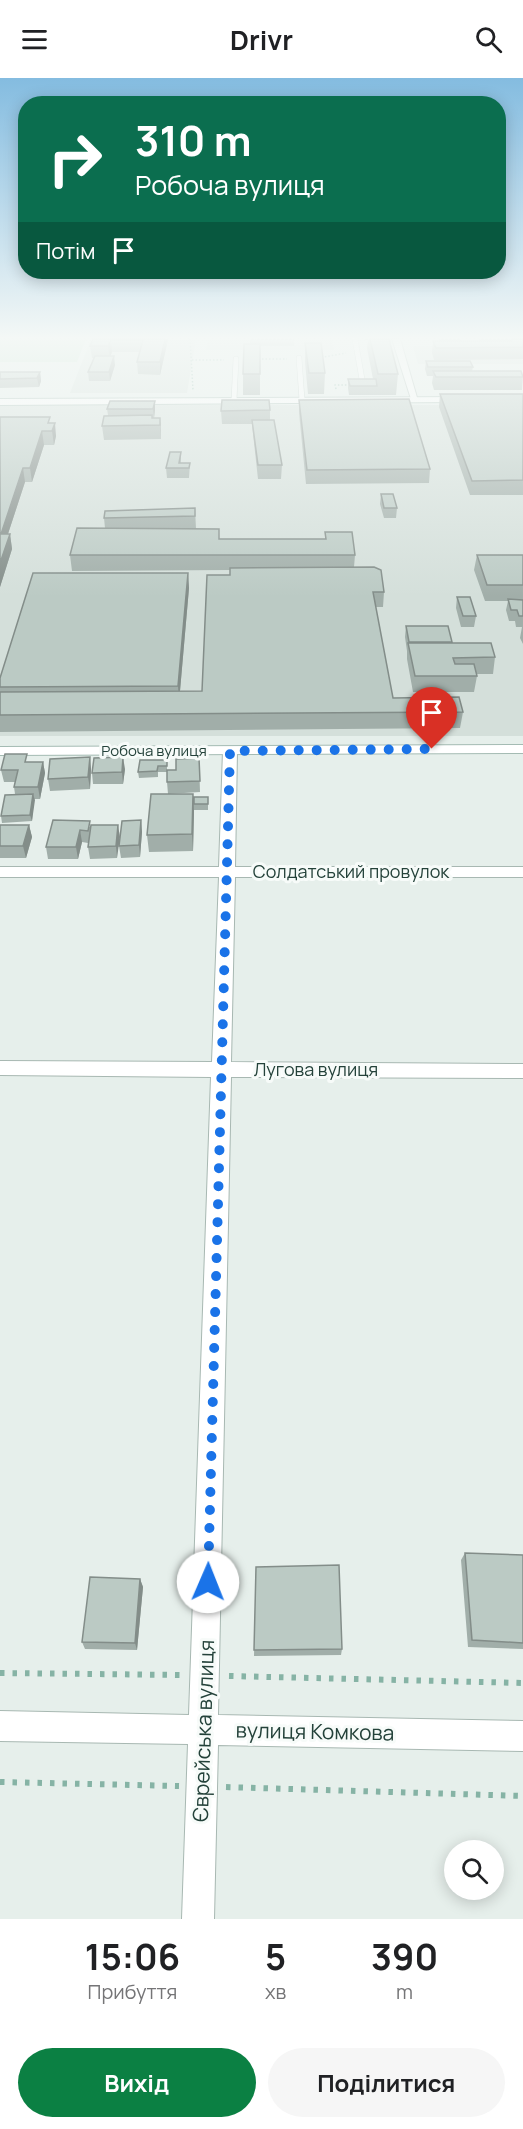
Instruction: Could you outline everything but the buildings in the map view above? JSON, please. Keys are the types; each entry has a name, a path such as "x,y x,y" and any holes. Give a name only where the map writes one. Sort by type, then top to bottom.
{"street":[{"name":"Робоча вулиця","path":"0,751 523,749"},
{"name":"Єврейська вулиця","path":"198,1919 230,751"},
{"name":"Солдатський провулок","path":"0,872 523,872"},
{"name":"Лугова вулиця","path":"0,1068 523,1071"},
{"name":"вулиця Комкова","path":"0,1726 523,1736"}],"path":[{"path":"0,1673 206,1675 523,1683"},
{"path":"0,1782 523,1796"}],"shaded area":[{"path":"0,425 523,425 523,736 0,736"}],"route":[{"path":"208,1582 230,751 432,749"}]}
